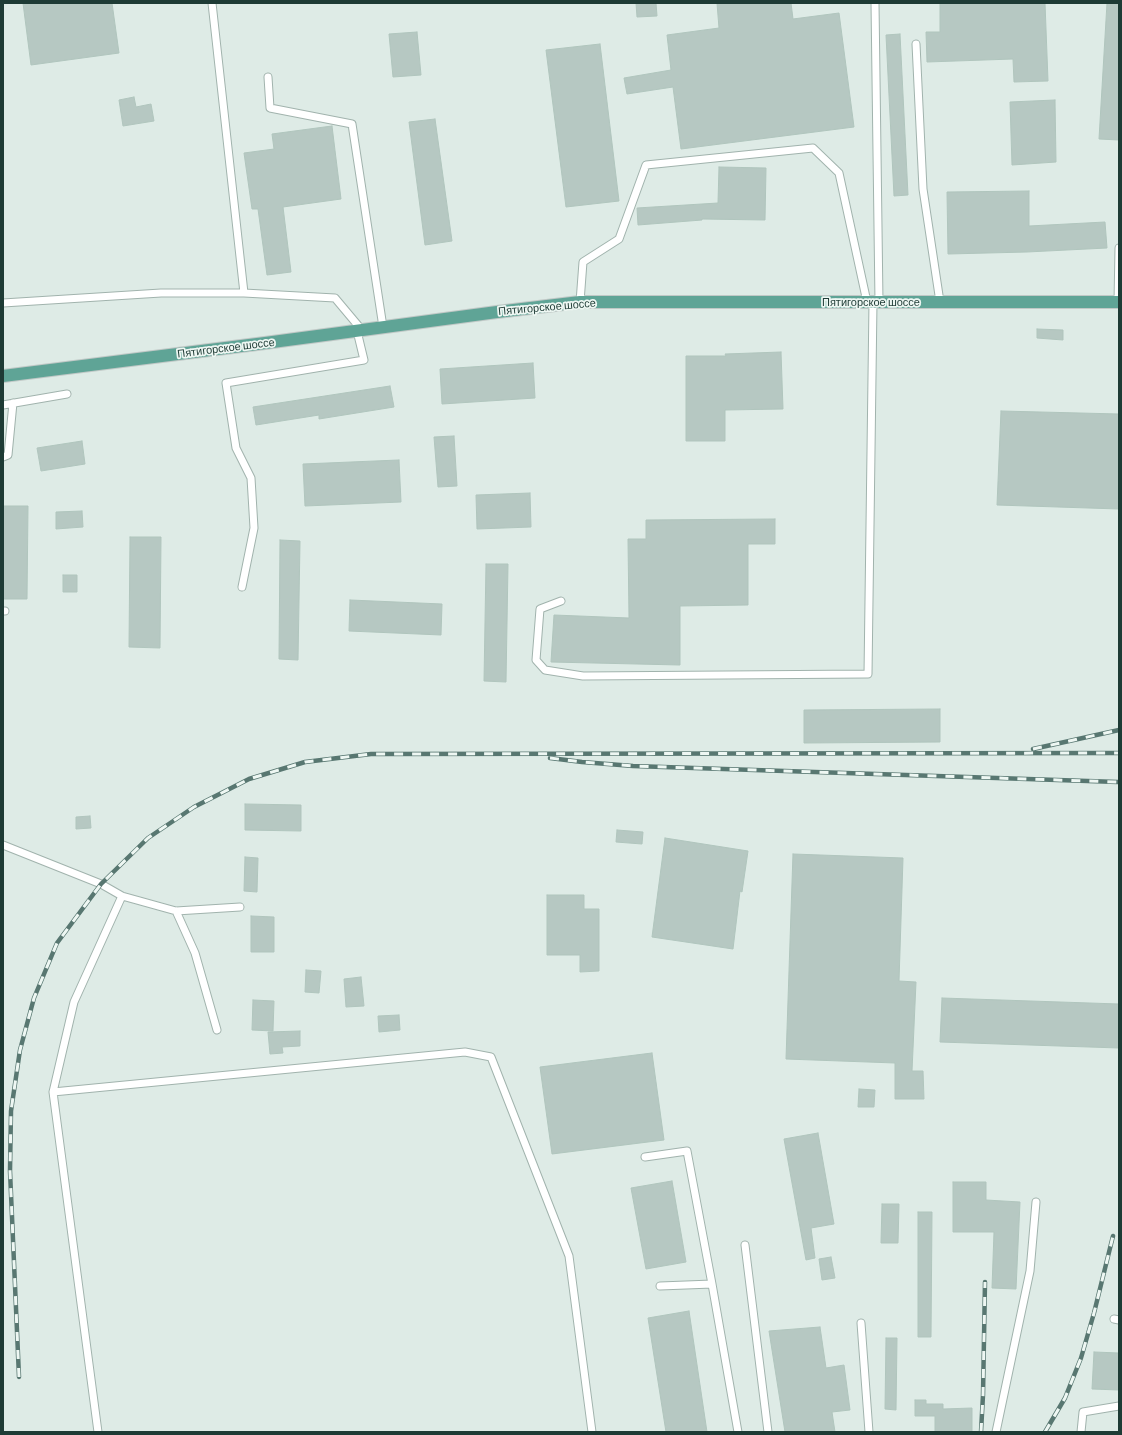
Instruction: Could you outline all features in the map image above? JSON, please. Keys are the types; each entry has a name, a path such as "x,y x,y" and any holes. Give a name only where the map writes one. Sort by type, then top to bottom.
{"main road":[{"name":"Пятигорское шоссе","path":"3,376 580,302 1118,302"}],"lane":[{"path":"212,3 244,292"},
{"path":"560,601 540,609 536,660 545,670 583,676 868,674 875,3"},
{"path":"916,44 923,189 940,302"},
{"path":"268,77 270,108 352,124 383,327"},
{"path":"580,302 583,262 619,239 646,165 813,148 839,173 873,302"},
{"path":"1118,302 1119,248"},
{"path":"3,303 162,293 244,292 336,298 359,330 364,360 226,383 236,448 251,478 254,528 242,587"},
{"path":"3,405 67,394"},
{"path":"3,457 8,455 13,403"},
{"path":"3,845 101,884 122,896 176,911 240,907"},
{"path":"98,1432 53,1092 74,1002 122,896"},
{"path":"176,911 195,953 217,1030"},
{"path":"53,1092 465,1052 491,1057 569,1256 592,1432"},
{"path":"645,1157 687,1151 738,1432"},
{"path":"996,1432 1030,1272 1036,1202"},
{"path":"745,1246 768,1432"},
{"path":"660,1286 712,1284"},
{"path":"862,1323 869,1432"},
{"path":"1081,1432 1083,1412 1119,1406"}],"building":[{"path":"23,3 112,3 119,53 31,65"},
{"path":"636,3 656,3 657,16 637,17"},
{"path":"717,3 791,3 793,19 839,13 854,127 681,149 673,87 627,94 624,78 671,70 667,35 719,28"},
{"path":"940,3 1045,3 1048,81 1014,82 1013,59 927,62 926,32 940,32"},
{"path":"1107,3 1119,3 1119,140 1099,139"},
{"path":"417,32 421,75 393,77 389,34"},
{"path":"900,34 908,195 894,196 886,35"},
{"path":"600,44 619,201 566,207 546,50"},
{"path":"134,97 136,107 151,104 154,121 123,126 119,100"},
{"path":"1055,100 1056,162 1012,165 1010,102"},
{"path":"435,119 452,241 425,245 409,122"},
{"path":"332,126 341,199 283,207 291,272 267,275 258,209 252,209 244,153 274,149 272,134"},
{"path":"719,167 766,168 765,220 702,219 638,225 637,208 718,203"},
{"path":"1029,191 1029,226 1105,222 1107,248 948,254 947,192"},
{"path":"1037,329 1063,330 1063,340 1037,338"},
{"path":"781,352 783,409 725,410 725,441 686,441 686,356 726,356 725,354"},
{"path":"533,363 535,398 442,404 440,369"},
{"path":"390,386 394,407 319,419 319,415 256,425 253,407"},
{"path":"1001,411 1119,414 1119,509 997,505"},
{"path":"454,436 457,486 438,487 434,437"},
{"path":"82,441 85,464 41,471 37,448"},
{"path":"399,460 401,502 305,506 303,464"},
{"path":"530,493 531,527 477,529 476,495"},
{"path":"3,506 28,506 27,599 3,599"},
{"path":"82,511 83,527 56,529 56,512"},
{"path":"775,519 775,544 748,544 748,605 680,606 680,665 551,662 554,615 629,618 628,539 646,539 646,520"},
{"path":"130,537 161,537 160,648 129,647"},
{"path":"280,540 300,541 298,660 279,659"},
{"path":"486,564 508,564 506,682 484,681"},
{"path":"63,575 77,575 77,592 63,592"},
{"path":"350,600 442,604 441,635 349,631"},
{"path":"940,709 940,742 804,743 804,710"},
{"path":"245,804 301,805 301,831 245,830"},
{"path":"90,816 91,828 76,829 76,817"},
{"path":"617,830 643,832 642,844 616,842"},
{"path":"665,838 748,851 742,892 740,891 733,949 652,937"},
{"path":"793,854 903,858 899,981 916,982 912,1071 923,1071 924,1099 895,1099 895,1063 786,1059"},
{"path":"245,857 258,858 257,892 244,891"},
{"path":"547,895 584,895 584,909 599,909 599,971 580,972 580,955 547,955"},
{"path":"251,916 274,917 274,952 251,952"},
{"path":"306,970 321,971 319,993 305,992"},
{"path":"361,977 364,1006 346,1007 344,979"},
{"path":"942,998 1119,1004 1119,1048 940,1042"},
{"path":"253,1000 274,1001 273,1031 252,1030"},
{"path":"399,1015 400,1030 379,1032 378,1016"},
{"path":"300,1031 300,1046 282,1047 283,1053 270,1054 268,1032"},
{"path":"652,1053 664,1140 552,1154 540,1067"},
{"path":"859,1089 875,1090 874,1107 858,1107"},
{"path":"818,1133 834,1224 811,1228 815,1258 806,1260 784,1139"},
{"path":"672,1181 686,1262 646,1269 631,1188"},
{"path":"953,1182 986,1182 986,1200 1020,1202 1016,1289 992,1288 994,1232 953,1232"},
{"path":"882,1204 899,1204 898,1243 881,1243"},
{"path":"918,1212 932,1212 931,1337 918,1337"},
{"path":"831,1257 835,1278 822,1280 819,1259"},
{"path":"689,1311 707,1432 666,1432 648,1318"},
{"path":"820,1327 826,1368 844,1365 850,1410 832,1412 835,1432 785,1432 769,1331"},
{"path":"886,1338 897,1338 896,1410 885,1409"},
{"path":"1094,1352 1119,1353 1119,1390 1092,1389"},
{"path":"915,1400 926,1400 926,1404 943,1404 943,1409 972,1408 972,1432 935,1432 935,1416 915,1416"}],"railway":[{"path":"1033,749 1119,730"},
{"path":"19,1377 10,1171 11,1111 20,1050 34,998 57,943 101,884 148,838 194,807 249,779 305,762 371,754 1119,753"},
{"path":"550,758 633,766 1118,782"},
{"path":"1045,1432 1065,1398 1081,1358 1113,1236"},
{"path":"981,1432 985,1282"}]}
